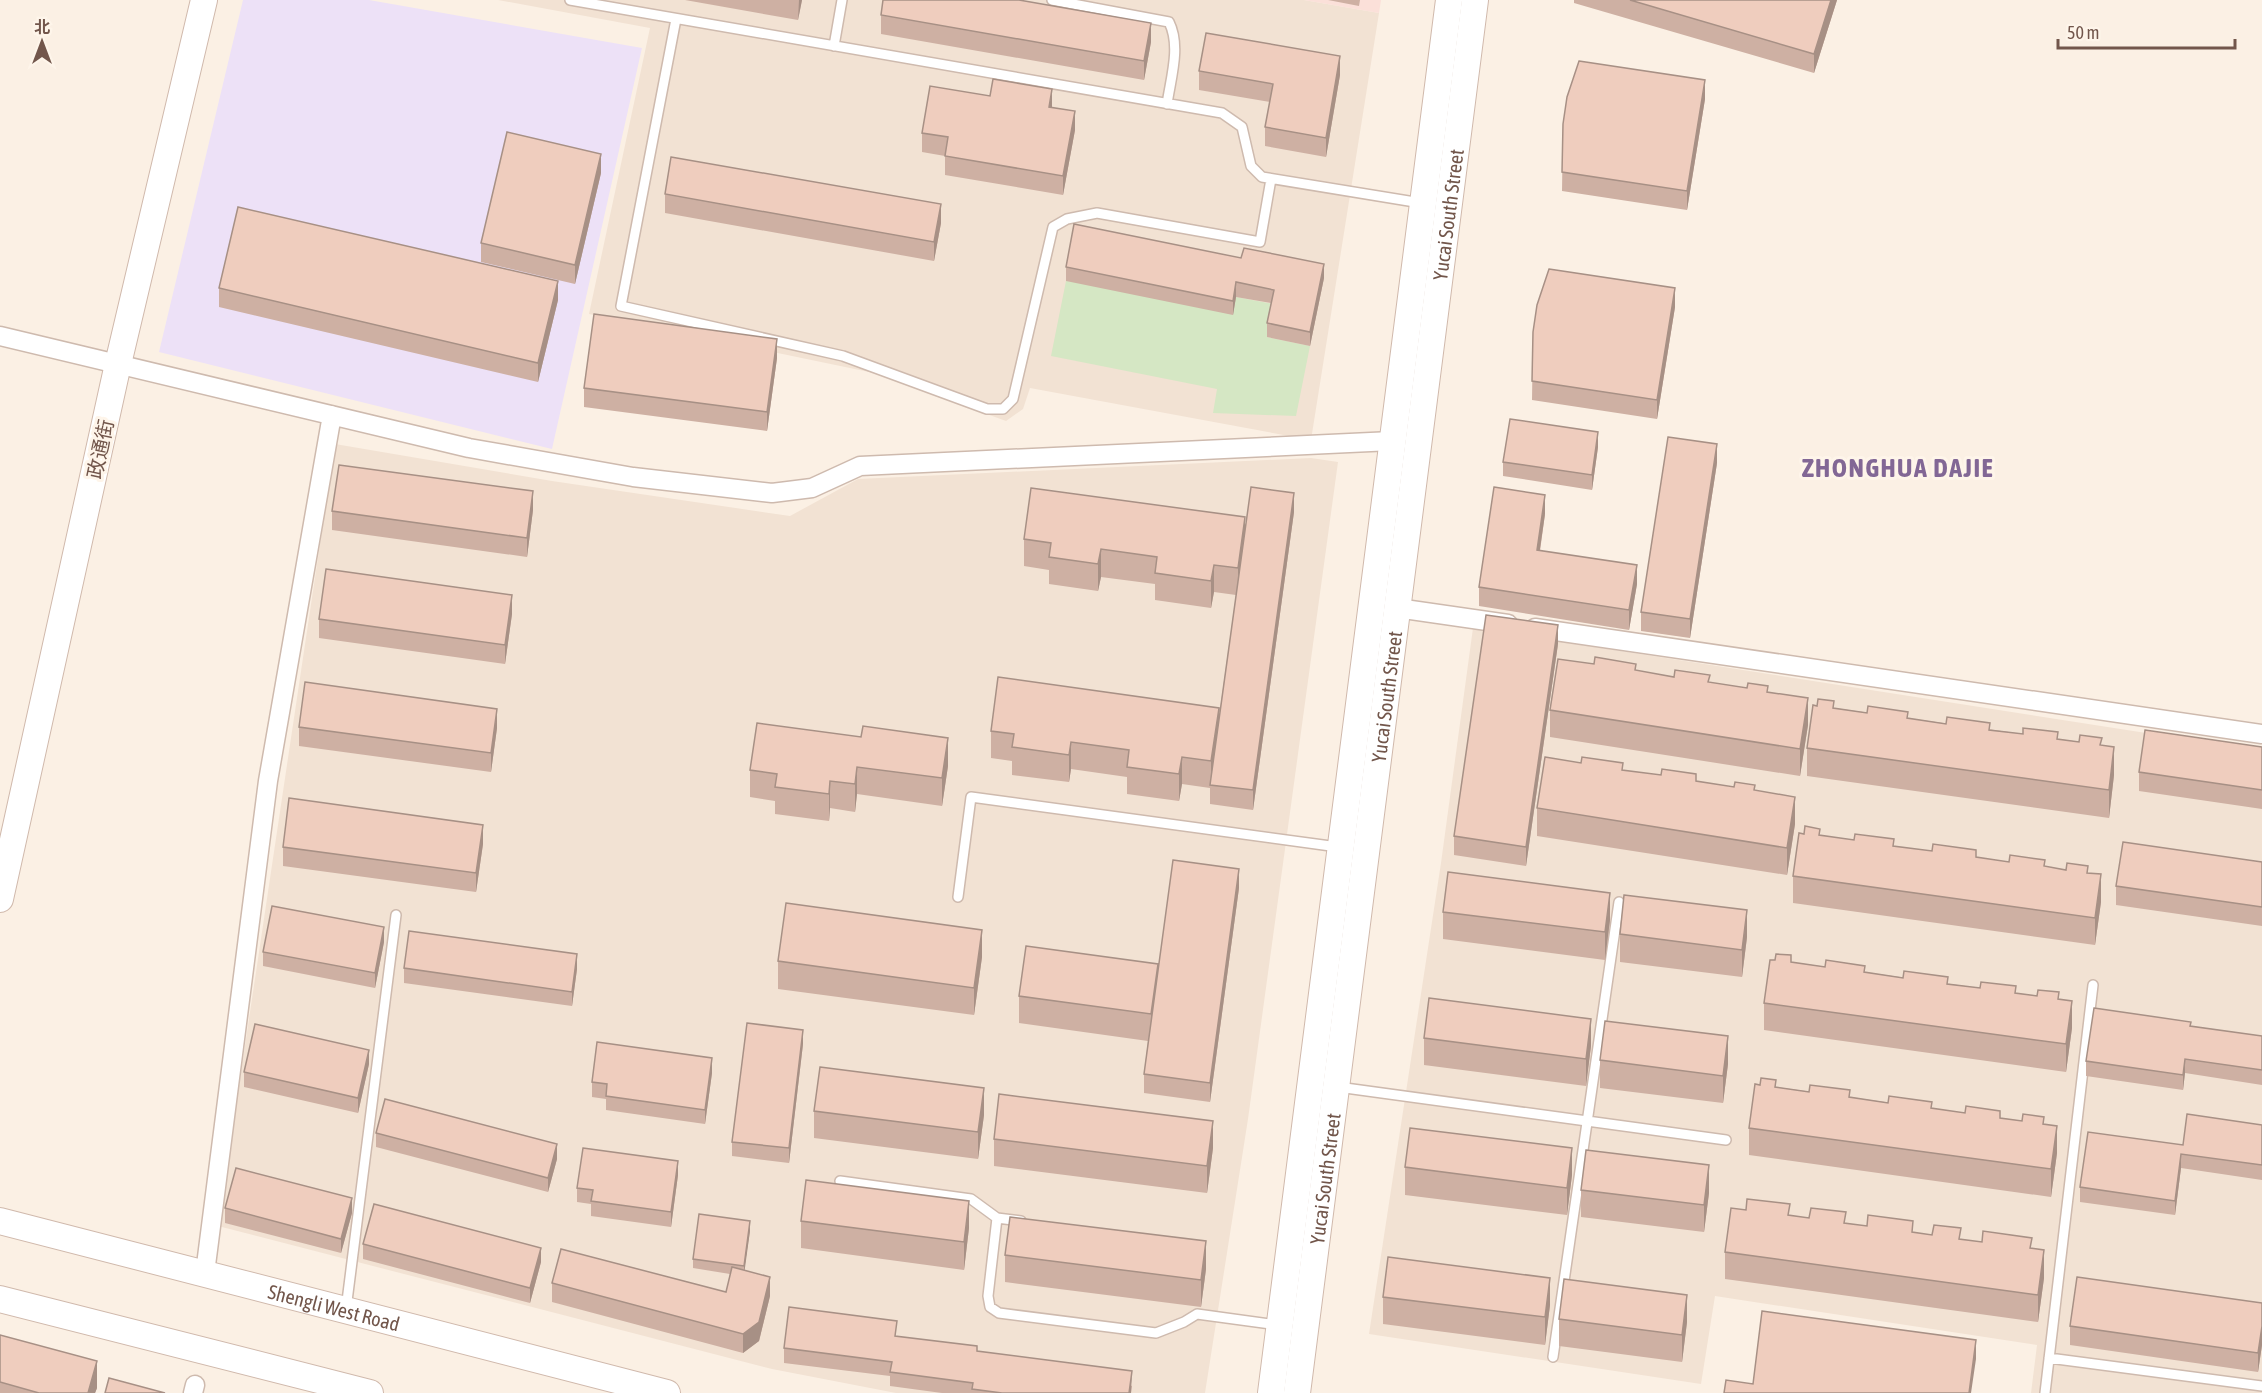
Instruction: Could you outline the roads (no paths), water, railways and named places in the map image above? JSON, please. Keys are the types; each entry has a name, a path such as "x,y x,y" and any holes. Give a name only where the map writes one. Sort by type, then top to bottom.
{"main road":[{"name":"政通街","path":"0,899 118,364 204,0"},
{"name":"Yucai South Street","path":"1271,1393 1449,0"},
{"name":"Yucai South Street","path":"1297,1393 1475,0"},
{"name":"Shengli West Road","path":"0,1221 667,1393"},
{"path":"0,1299 370,1393"}],"street":[{"path":"0,336 469,448 622,475 772,494 812,488 860,466 1392,441"},
{"path":"205,1273 268,780 332,415"},
{"path":"1397,608 2262,734"}],"lane":[{"path":"570,0 1222,113 1242,127 1251,166 1262,177 1423,204"},
{"path":"834,46 842,0"},
{"path":"1052,0 1169,22 1176,44 1167,104"},
{"path":"676,18 621,306 843,356 987,409 1002,409 1013,399 1053,227 1067,219 1098,213 1260,242 1271,179"},
{"path":"958,897 971,797 1341,847"},
{"path":"1552,1357 1619,902"},
{"path":"346,1309 396,915"},
{"path":"2044,1393 2093,985"},
{"path":"1336,1087 1726,1140"},
{"path":"840,1181 971,1199 997,1218 1032,1223"},
{"path":"997,1218 988,1296 990,1307 999,1313 1156,1334 1197,1314 1280,1325"},
{"path":"2049,1358 2262,1386"}],"district":[{"name":"ZHONGHUA DAJIE","path":"1898,468"}]}
